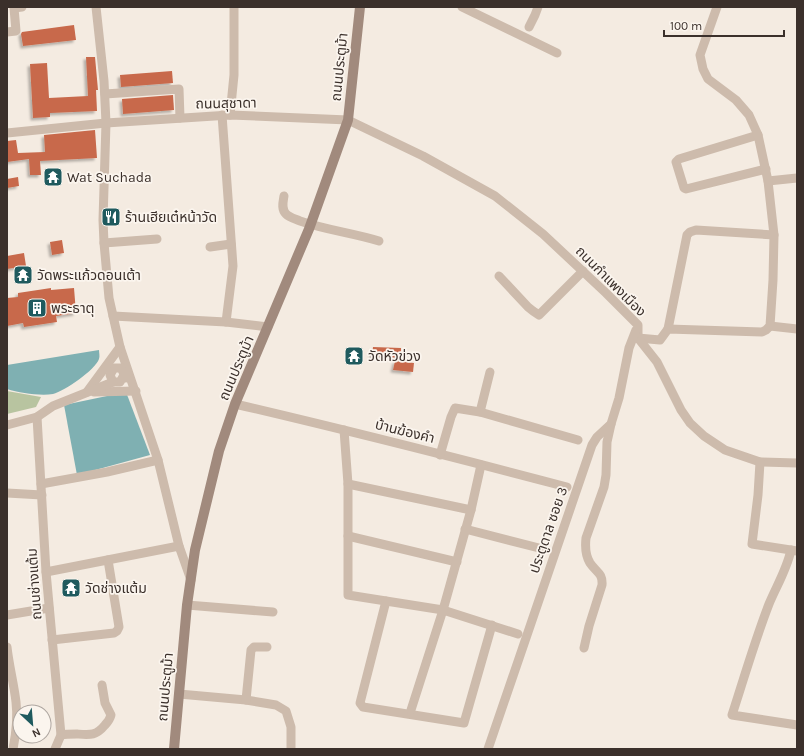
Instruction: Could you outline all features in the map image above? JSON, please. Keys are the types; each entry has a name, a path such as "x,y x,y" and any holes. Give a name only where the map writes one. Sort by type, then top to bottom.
{"main road":[{"name":"ถนนประตูม้า","path":"174,749 187,605 195,550 219,451 235,404 310,224 348,120 360,7"}],"street":[{"path":"7,32 16,30 14,8 22,7"},
{"path":"96,7 104,81 106,123 103,220 109,298 120,347 158,460 179,546 191,580"},
{"path":"226,322 233,266 226,115 234,76 234,7"},
{"path":"462,7 557,53"},
{"path":"529,27 538,7"},
{"path":"717,7 700,55 703,69 708,79 736,100 749,115 758,135 768,181 774,235 770,326 762,332 668,329 687,235 690,232 696,230 774,235"},
{"path":"104,94 179,88 180,118"},
{"name":"ถนนสุชาดา","path":"7,133 106,123 226,115 348,120"},
{"name":"ถนนกำแพงเมือง","path":"348,120 423,156 495,196 543,234 638,325 638,338 660,340 668,329"},
{"path":"758,135 679,159 676,162 684,188 686,189 766,170"},
{"path":"768,181 797,178"},
{"path":"284,196 282,204 283,209 286,214 292,218 310,224 379,241"},
{"path":"104,243 157,239"},
{"path":"210,248 231,244"},
{"path":"499,276 528,307 539,315 583,271"},
{"path":"113,316 226,322 268,327"},
{"path":"584,648 589,626 602,585 601,575 591,564 587,556 585,550 586,538 604,487 607,442 619,398 629,348 638,325"},
{"path":"770,326 797,329"},
{"path":"638,338 657,362 681,410 690,423 704,436 725,450 760,462 797,463"},
{"path":"117,375 120,347"},
{"path":"87,392 120,347"},
{"path":"480,412 490,372"},
{"path":"117,375 136,391"},
{"path":"7,425 37,416 53,406 87,392 117,375"},
{"path":"87,392 136,391"},
{"name":"บ้านฆ้องคำ","path":"235,404 344,430 567,488"},
{"path":"440,455 455,408 480,412 578,440"},
{"name":"ถนนช่างแต้ม","path":"37,416 46,572 61,735 55,749"},
{"name":"ประตูดาล ซอย 3","path":"488,749 592,445 596,437 611,424"},
{"path":"344,430 348,484 348,595 443,610 518,634"},
{"path":"41,484 107,472 158,460"},
{"path":"760,462 758,495 752,544 794,551 769,605 732,715 797,725"},
{"path":"411,710 457,562 482,465"},
{"path":"348,484 471,510"},
{"path":"7,493 42,495"},
{"path":"465,529 543,549"},
{"path":"348,536 457,562"},
{"path":"46,572 179,546"},
{"path":"52,640 114,633 117,631 118,627 108,560"},
{"path":"386,601 360,703 363,707 464,723 492,625"},
{"path":"187,605 273,612"},
{"path":"7,616 49,608"},
{"path":"7,647 16,704 16,729 13,749"},
{"path":"246,700 251,650 254,647 266,647"},
{"path":"61,735 92,734 100,731 106,724 111,715 105,703 102,685"},
{"path":"179,694 246,700 276,705 286,711 291,728 291,749"}],"green space":[{"path":"7,391 41,397 36,407 7,414"}],"water":[{"path":"99,350 99,359 92,369 79,380 58,392 48,395 24,393 7,389 7,365"},
{"path":"126,392 150,455 77,475 64,405"}],"building":[{"path":"74,25 76,40 23,46 22,32"},
{"path":"86,57 95,57 98,90 96,90 97,111 50,113 50,117 33,118 30,64 47,63 49,98 88,96"},
{"path":"172,71 173,83 121,87 120,75"},
{"path":"173,95 174,110 123,114 122,99"},
{"path":"95,130 97,158 40,161 41,175 30,175 29,159 7,162 7,141 16,140 18,153 45,152 44,135"},
{"path":"18,177 19,186 7,188 7,179"},
{"path":"62,240 64,253 52,255 50,242"},
{"path":"24,253 26,266 7,269 7,256"},
{"path":"51,288 51,290 74,288 76,313 56,316 57,322 24,327 23,323 7,326 7,298 18,297 18,293"},
{"path":"373,347 401,348 401,358 372,356"},
{"path":"395,361 414,363 413,372 393,370"}],"place":[{"name":"Wat Suchada","path":"53,177"},
{"name":"ร้านเฮียเต๋หน้าวัด","path":"111,217"},
{"name":"วัดพระแก้วดอนเต้า","path":"23,275"},
{"name":"พระธาตุ","path":"37,308"},
{"name":"วัดหัวข่วง","path":"354,356"},
{"name":"วัดช่างแต้ม","path":"71,588"}]}
